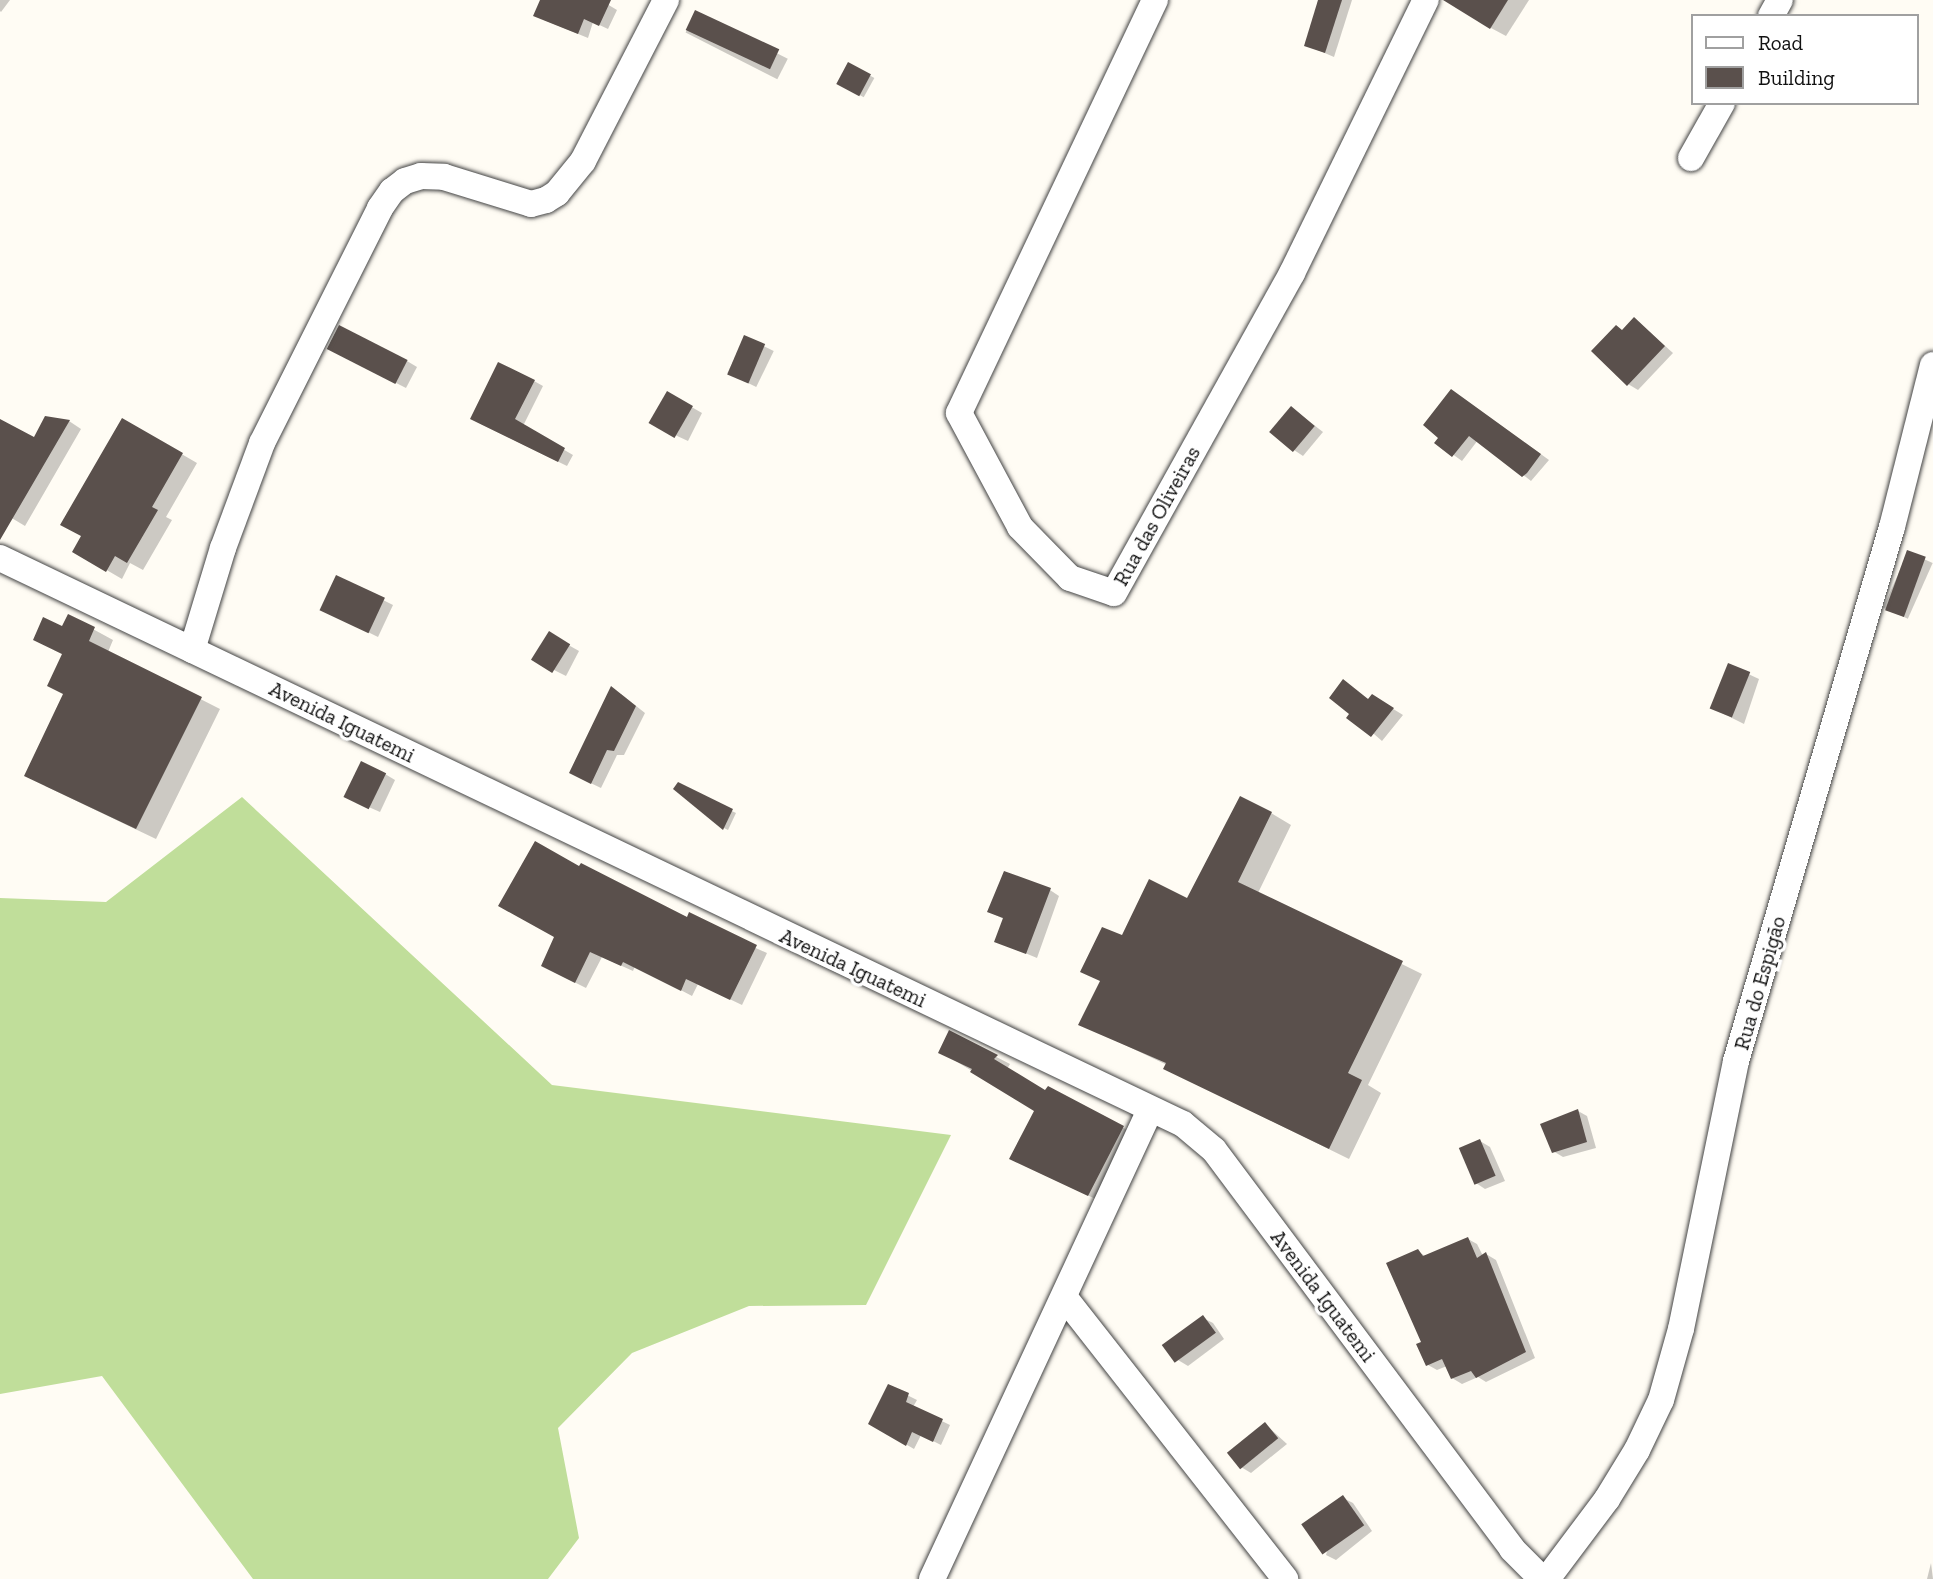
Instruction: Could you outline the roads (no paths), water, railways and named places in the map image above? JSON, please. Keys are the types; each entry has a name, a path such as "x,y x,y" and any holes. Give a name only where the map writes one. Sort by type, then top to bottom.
{"street":[{"path":"192,650 235,514 262,443 386,200 405,181 421,176 444,177 531,204 546,200 557,193 583,161 666,0"},
{"name":"Rua das Oliveiras","path":"1155,0 959,413 1020,527 1070,578 1114,593 1292,273 1426,0"},
{"path":"1691,158 1721,105"},
{"name":"Rua do Espigão","path":"1545,1579 1607,1499 1637,1450 1661,1400 1681,1329 1736,1061 1892,527 1933,365"},
{"name":"Avenida Iguatemi","path":"0,558 1183,1124 1214,1150 1512,1549 1545,1579"},
{"path":"932,1579 1065,1298 1150,1110"},
{"path":"1065,1298 1285,1579"}]}
